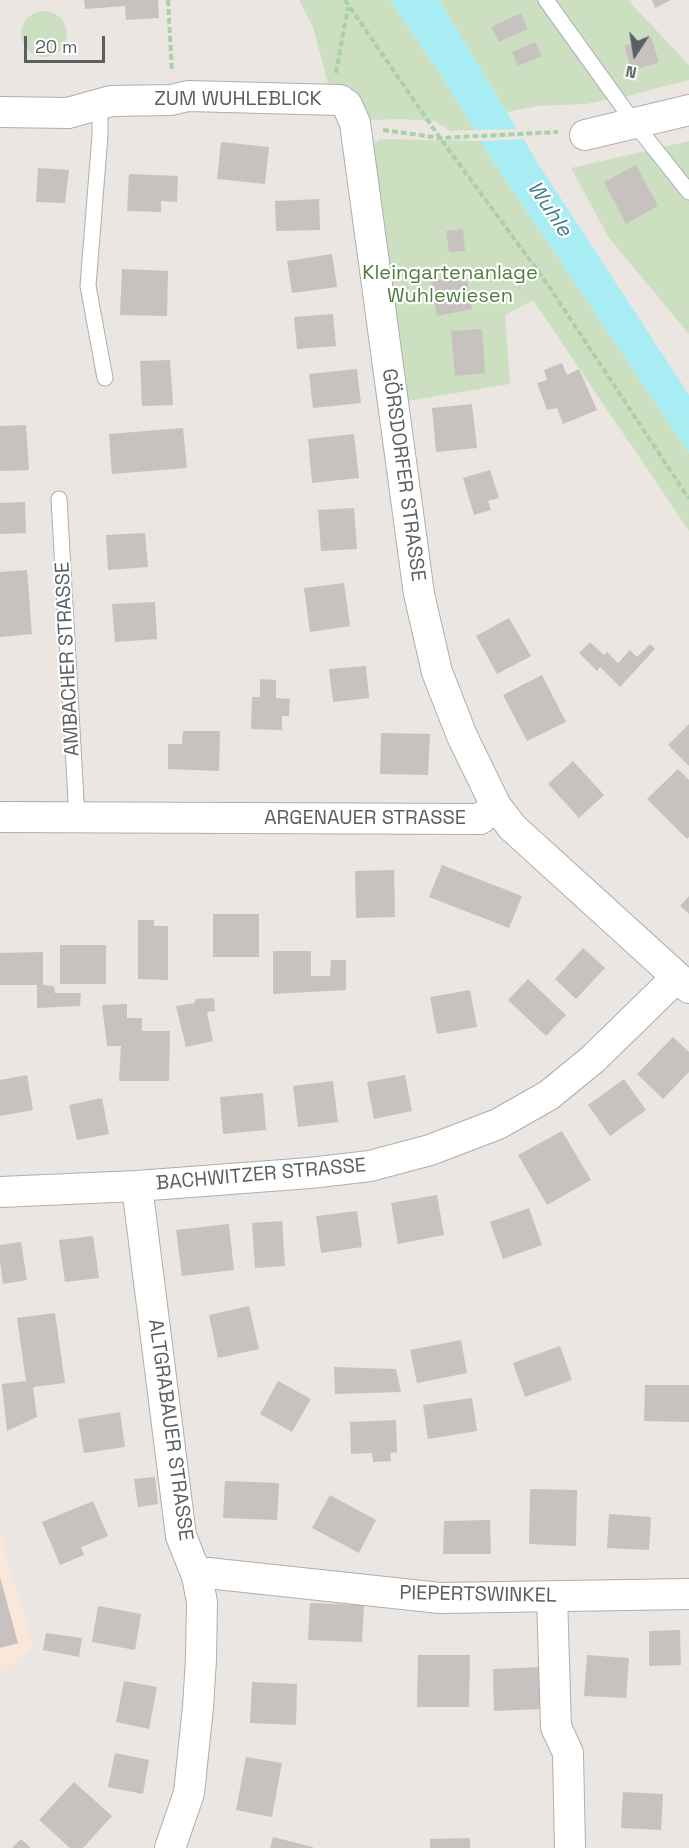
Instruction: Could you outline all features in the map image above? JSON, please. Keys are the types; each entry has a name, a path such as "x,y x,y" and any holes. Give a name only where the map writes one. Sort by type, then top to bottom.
{"street":[{"name":"ZUM WUHLEBLICK","path":"0,112 68,113 124,100 171,100 188,96 340,100 347,105 352,114 355,130"},
{"path":"585,135 689,110"},
{"name":"GÖRSDORFER STRASSE","path":"355,130 419,594 437,672 462,736 496,806"},
{"path":"496,806 512,827 683,982"},
{"name":"ARGENAUER STRASSE","path":"0,817 480,819 496,806"},
{"name":"BACHWITZER STRASSE","path":"0,1192 137,1186 310,1173 370,1166 430,1150 498,1124 549,1095 683,982"},
{"name":"ALTGRABAUER STRASSE","path":"137,1186 181,1536 196,1576 202,1602 198,1707 189,1793 170,1848"},
{"name":"PIEPERTSWINKEL","path":"196,1576 208,1573 440,1598 689,1594"},
{"path":"552,1597 556,1727 568,1753 570,1848"}],"lane":[{"path":"546,0 635,124 689,192"},
{"path":"100,104 100,135 88,286 105,378"},
{"name":"AMBACHER STRASSE","path":"59,499 77,818"}],"path":[{"path":"168,0 172,66 171,100"},
{"path":"345,0 440,138 546,282 689,499"},
{"path":"330,100 349,6"},
{"path":"355,130 383,130 440,138 536,133"}],"shaded area":[{"path":"0,1533 33,1646 0,1674"}],"green space":[{"path":"299,0 390,0 475,130 450,131 435,121 372,120 330,92 313,27"},
{"path":"439,0 628,0 689,65 689,80 586,104 538,106 507,112"},
{"path":"44,11 60,18 67,34 60,50 44,57 28,50 21,34 28,18"},
{"name":"Kleingartenanlage Wuhlewiesen","path":"380,139 481,141 689,453 689,531 533,300 505,315 510,384 408,401 368,173 372,145"},
{"path":"689,141 689,334 609,238 571,168"}],"water":[{"name":"Wuhle","path":"390,0 439,0 539,165 689,395 689,453 484,148 441,75"}],"pier":[{"path":"520,129 526,139 478,141 471,130"}],"building":[{"path":"84,0 158,0 159,18 126,20 125,6 85,9"},
{"path":"652,0 671,0 655,8"},
{"path":"521,13 528,29 499,42 491,27"},
{"path":"651,37 659,62 632,71 624,46"},
{"path":"535,42 542,56 518,66 512,52"},
{"path":"221,142 269,147 265,184 217,179"},
{"path":"636,165 658,206 626,224 604,182"},
{"path":"38,168 69,170 65,203 36,202"},
{"path":"129,174 178,176 177,202 161,201 161,212 127,211"},
{"path":"319,199 320,230 276,231 275,201"},
{"path":"463,229 465,251 449,252 446,231"},
{"path":"332,254 337,287 292,293 287,261"},
{"path":"122,269 168,271 167,316 120,315"},
{"path":"466,275 472,309 437,316 431,282"},
{"path":"333,314 336,346 297,349 294,317"},
{"path":"482,329 485,373 455,376 451,331"},
{"path":"170,360 173,405 142,406 140,361"},
{"path":"562,363 567,375 579,369 597,410 563,424 557,408 547,410 537,383 547,380 544,370"},
{"path":"357,369 361,403 313,408 309,374"},
{"path":"472,404 477,448 436,452 432,408"},
{"path":"26,425 29,470 0,471 0,426"},
{"path":"183,428 187,468 112,474 109,434"},
{"path":"354,434 359,478 312,483 308,439"},
{"path":"490,470 499,498 488,501 491,510 474,515 463,478"},
{"path":"25,502 26,533 0,534 0,503"},
{"path":"354,508 357,549 321,551 318,510"},
{"path":"145,533 148,567 108,570 106,535"},
{"path":"27,570 32,634 0,637 0,572"},
{"path":"344,583 350,626 310,632 304,588"},
{"path":"155,602 157,639 115,642 112,604"},
{"path":"509,618 531,656 497,674 476,636"},
{"path":"590,642 604,655 607,652 618,663 630,650 637,657 650,644 655,649 620,687 600,667 597,671 579,653"},
{"path":"366,666 369,698 333,702 329,669"},
{"path":"542,675 566,722 527,741 503,695"},
{"path":"260,679 276,680 276,698 290,699 289,716 282,716 282,730 251,729 252,697 260,697"},
{"path":"689,724 689,766 668,745"},
{"path":"183,731 220,731 219,771 168,769 168,744 182,744"},
{"path":"381,733 430,734 428,775 380,774"},
{"path":"573,761 604,795 579,818 548,784"},
{"path":"678,769 689,780 689,837 687,839 647,799"},
{"path":"442,865 522,896 509,928 429,897"},
{"path":"394,870 395,917 356,918 355,871"},
{"path":"689,896 689,914 680,906"},
{"path":"213,914 259,914 259,957 213,957"},
{"path":"138,920 154,920 154,926 168,926 168,980 138,979"},
{"path":"60,945 106,945 106,984 60,984"},
{"path":"583,948 605,968 576,999 555,979"},
{"path":"273,951 311,951 311,976 330,976 331,960 346,960 346,990 273,994"},
{"path":"43,952 43,985 54,986 55,993 81,993 80,1006 37,1008 37,985 0,985 0,953"},
{"path":"528,979 566,1015 546,1036 508,1000"},
{"path":"470,990 477,1027 437,1034 430,997"},
{"path":"214,998 215,1011 207,1012 213,1041 186,1047 176,1006 195,1003 195,999"},
{"path":"127,1004 127,1018 142,1018 142,1031 170,1031 169,1081 119,1081 121,1046 107,1046 102,1005"},
{"path":"673,1037 689,1052 689,1072 663,1099 637,1074"},
{"path":"27,1075 33,1110 0,1116 0,1080"},
{"path":"405,1075 412,1111 374,1119 367,1082"},
{"path":"624,1079 646,1110 610,1136 588,1105"},
{"path":"333,1081 338,1122 298,1127 293,1086"},
{"path":"263,1093 266,1130 223,1134 220,1097"},
{"path":"102,1098 109,1134 77,1140 69,1105"},
{"path":"562,1131 591,1180 547,1205 518,1155"},
{"path":"437,1195 444,1235 398,1244 391,1203"},
{"path":"529,1208 542,1245 503,1259 490,1222"},
{"path":"357,1211 362,1247 321,1253 316,1216"},
{"path":"282,1221 285,1266 255,1268 252,1223"},
{"path":"229,1224 234,1270 182,1276 176,1230"},
{"path":"93,1236 99,1278 65,1282 59,1240"},
{"path":"21,1242 27,1280 3,1284 0,1245"},
{"path":"249,1306 259,1349 218,1358 209,1315"},
{"path":"55,1313 65,1383 33,1387 37,1417 7,1431 2,1384 26,1381 17,1318"},
{"path":"461,1340 467,1373 417,1383 410,1350"},
{"path":"560,1346 572,1380 525,1397 513,1363"},
{"path":"334,1367 396,1369 401,1392 335,1394"},
{"path":"278,1381 311,1399 292,1432 260,1414"},
{"path":"645,1385 689,1385 689,1422 644,1421"},
{"path":"472,1398 477,1431 428,1439 423,1405"},
{"path":"120,1412 125,1447 84,1453 78,1419"},
{"path":"396,1420 397,1452 390,1453 391,1461 373,1462 372,1453 351,1454 350,1422"},
{"path":"155,1477 158,1504 138,1507 134,1479"},
{"path":"225,1481 279,1483 277,1520 223,1518"},
{"path":"530,1489 577,1490 576,1546 529,1544"},
{"path":"330,1495 376,1520 359,1553 312,1528"},
{"path":"93,1501 108,1536 81,1547 84,1555 60,1565 42,1522"},
{"path":"609,1514 651,1517 649,1550 607,1548"},
{"path":"490,1520 491,1554 443,1554 444,1521"},
{"path":"0,1577 18,1643 0,1648"},
{"path":"310,1603 364,1605 362,1642 308,1640"},
{"path":"98,1606 141,1614 135,1650 92,1642"},
{"path":"680,1630 681,1665 649,1666 649,1631"},
{"path":"46,1633 82,1638 79,1657 43,1650"},
{"path":"418,1655 470,1655 469,1707 417,1707"},
{"path":"587,1655 629,1658 626,1698 584,1696"},
{"path":"542,1667 543,1709 494,1711 493,1669"},
{"path":"124,1681 157,1687 149,1729 116,1722"},
{"path":"252,1682 297,1684 296,1725 250,1723"},
{"path":"115,1753 149,1760 143,1794 108,1787"},
{"path":"246,1757 282,1763 272,1817 236,1810"},
{"path":"74,1782 112,1816 83,1848 70,1848 39,1820"},
{"path":"623,1792 663,1794 661,1830 621,1828"},
{"path":"273,1837 313,1847 313,1848 270,1848"},
{"path":"470,1838 470,1848 430,1848 430,1839"},
{"path":"21,1839 31,1848 12,1848"}]}
